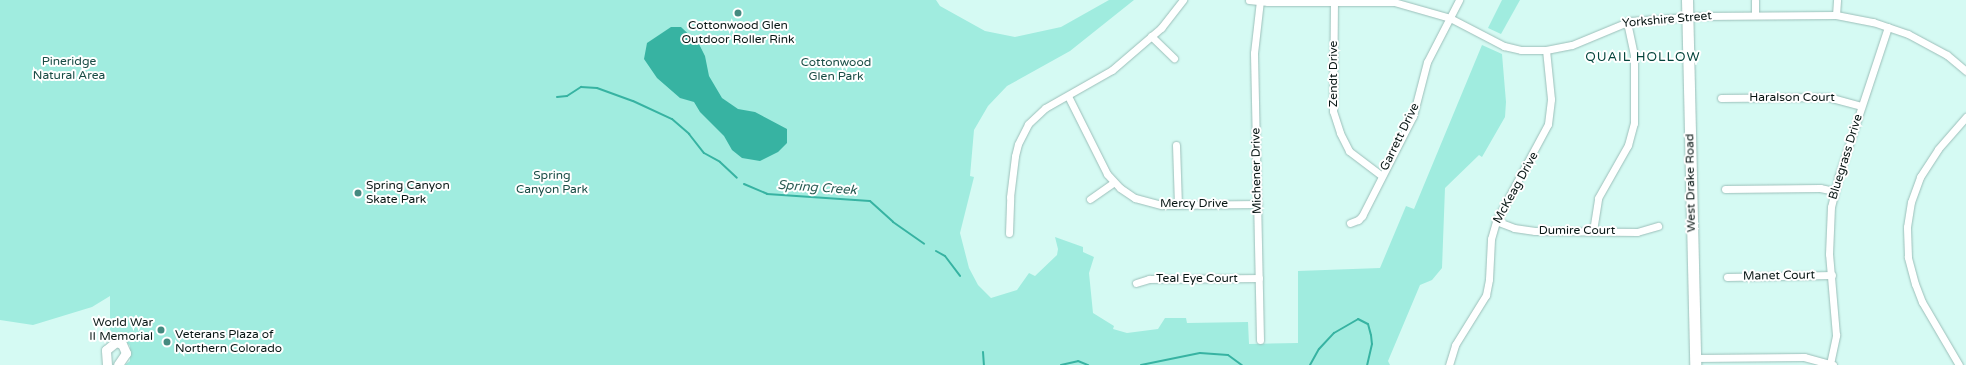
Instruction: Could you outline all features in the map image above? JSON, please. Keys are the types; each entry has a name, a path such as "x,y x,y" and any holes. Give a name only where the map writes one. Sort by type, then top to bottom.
{"main road":[{"name":"West Drake Road","path":"1687,0 1695,362"}],"street":[{"path":"1009,233 1012,176 1022,133 1036,115 1102,77 1151,36 1183,0"},
{"name":"Yorkshire Street","path":"1249,0 1394,1 1450,18 1504,46 1521,50 1546,50 1572,45 1627,22 1687,17 1836,15 1888,27 1927,44 1966,71"},
{"name":"Garrett Drive","path":"1350,223 1358,220 1362,216 1413,116 1428,62 1459,0"},
{"path":"1755,0 1755,15"},
{"path":"1836,15 1837,0"},
{"name":"Michener Drive","path":"1260,1 1254,54 1260,340"},
{"name":"Zendt Drive","path":"1334,1 1333,111 1340,133 1349,151 1382,176"},
{"path":"1593,231 1598,198 1628,145 1634,123 1634,55 1627,22"},
{"name":"Bluegrass Drive","path":"1832,364 1836,335 1829,237 1834,191 1888,27"},
{"path":"1151,36 1174,58"},
{"name":"McKeag Drive","path":"1449,365 1455,345 1486,296 1489,278 1491,239 1496,221 1548,124 1551,99 1546,50"},
{"name":"Mercy Drive","path":"1068,96 1106,171 1114,182 1128,194 1145,202 1178,205 1258,204"},
{"name":"Haralson Court","path":"1721,98 1828,97 1861,106"},
{"path":"1959,365 1922,302 1915,284 1908,257 1907,227 1911,202 1920,177 1938,149 1966,117"},
{"path":"1176,145 1178,205"},
{"path":"1090,199 1114,182"},
{"path":"1725,189 1820,188 1834,191"},
{"name":"Dumire Court","path":"1496,221 1524,230 1637,232 1658,226"},
{"name":"Manet Court","path":"1726,277 1832,275"},
{"name":"Teal Eye Court","path":"1136,283 1150,279 1259,278"},
{"path":"107,365 106,350 116,342 122,344 126,353 118,365"},
{"path":"1695,362 1764,362 1804,357 1832,364"}],"green space":[{"name":"Spring Canyon Park","path":"0,0 936,0 940,6 985,31 1015,37 1061,27 1109,0 1134,0 1070,51 1007,86 988,106 974,130 970,176 974,177 960,233 969,268 978,285 991,298 1017,290 1029,273 1035,276 1057,255 1058,249 1055,237 1083,247 1083,252 1094,257 1089,273 1093,313 1114,326 1113,329 1127,333 1158,329 1165,318 1186,318 1187,323 1248,322 1249,344 1298,343 1298,271 1380,268 1406,206 1414,209 1482,45 1502,54 1506,102 1505,117 1482,157 1479,155 1445,188 1442,268 1432,280 1420,285 1388,361 1390,365 125,365 130,361 130,346 123,338 110,338 110,296 92,307 33,325 0,320"},
{"path":"1502,0 1520,0 1501,34 1488,28"}],"shaded area":[{"path":"671,27 681,27 699,44 705,56 709,76 722,98 738,109 755,112 787,129 787,143 778,152 760,161 742,158 732,150 724,136 700,112 694,102 680,98 657,78 644,59 647,43"}],"waterway":[{"name":"Spring Creek","path":"557,97 567,96 581,87 597,88 633,101 672,119 689,134 704,153 720,162 737,178"},
{"name":"Spring Creek","path":"744,184 767,194 870,201 893,222 924,244"},
{"name":"Spring Creek","path":"936,251 945,256 960,276"},
{"path":"1310,365 1319,349 1334,333 1358,319 1368,324 1371,335 1372,344 1367,365"},
{"name":"Spring Creek","path":"983,352 984,365"},
{"path":"1141,365 1200,353 1228,355 1242,365"},
{"path":"1061,365 1078,361 1088,365"}],"place":[{"name":"Cottonwood Glen Outdoor Roller Rink","path":"738,13"},
{"name":"Spring Canyon Skate Park","path":"358,193"},
{"name":"World War II Memorial","path":"161,330"},
{"name":"Veterans Plaza of Northern Colorado","path":"167,342"}],"district":[{"name":"QUAIL HOLLOW","path":"1643,57"}],"park label":[{"name":"Pineridge Natural Area","path":"69,69"},
{"name":"Cottonwood Glen Park","path":"836,70"}]}
